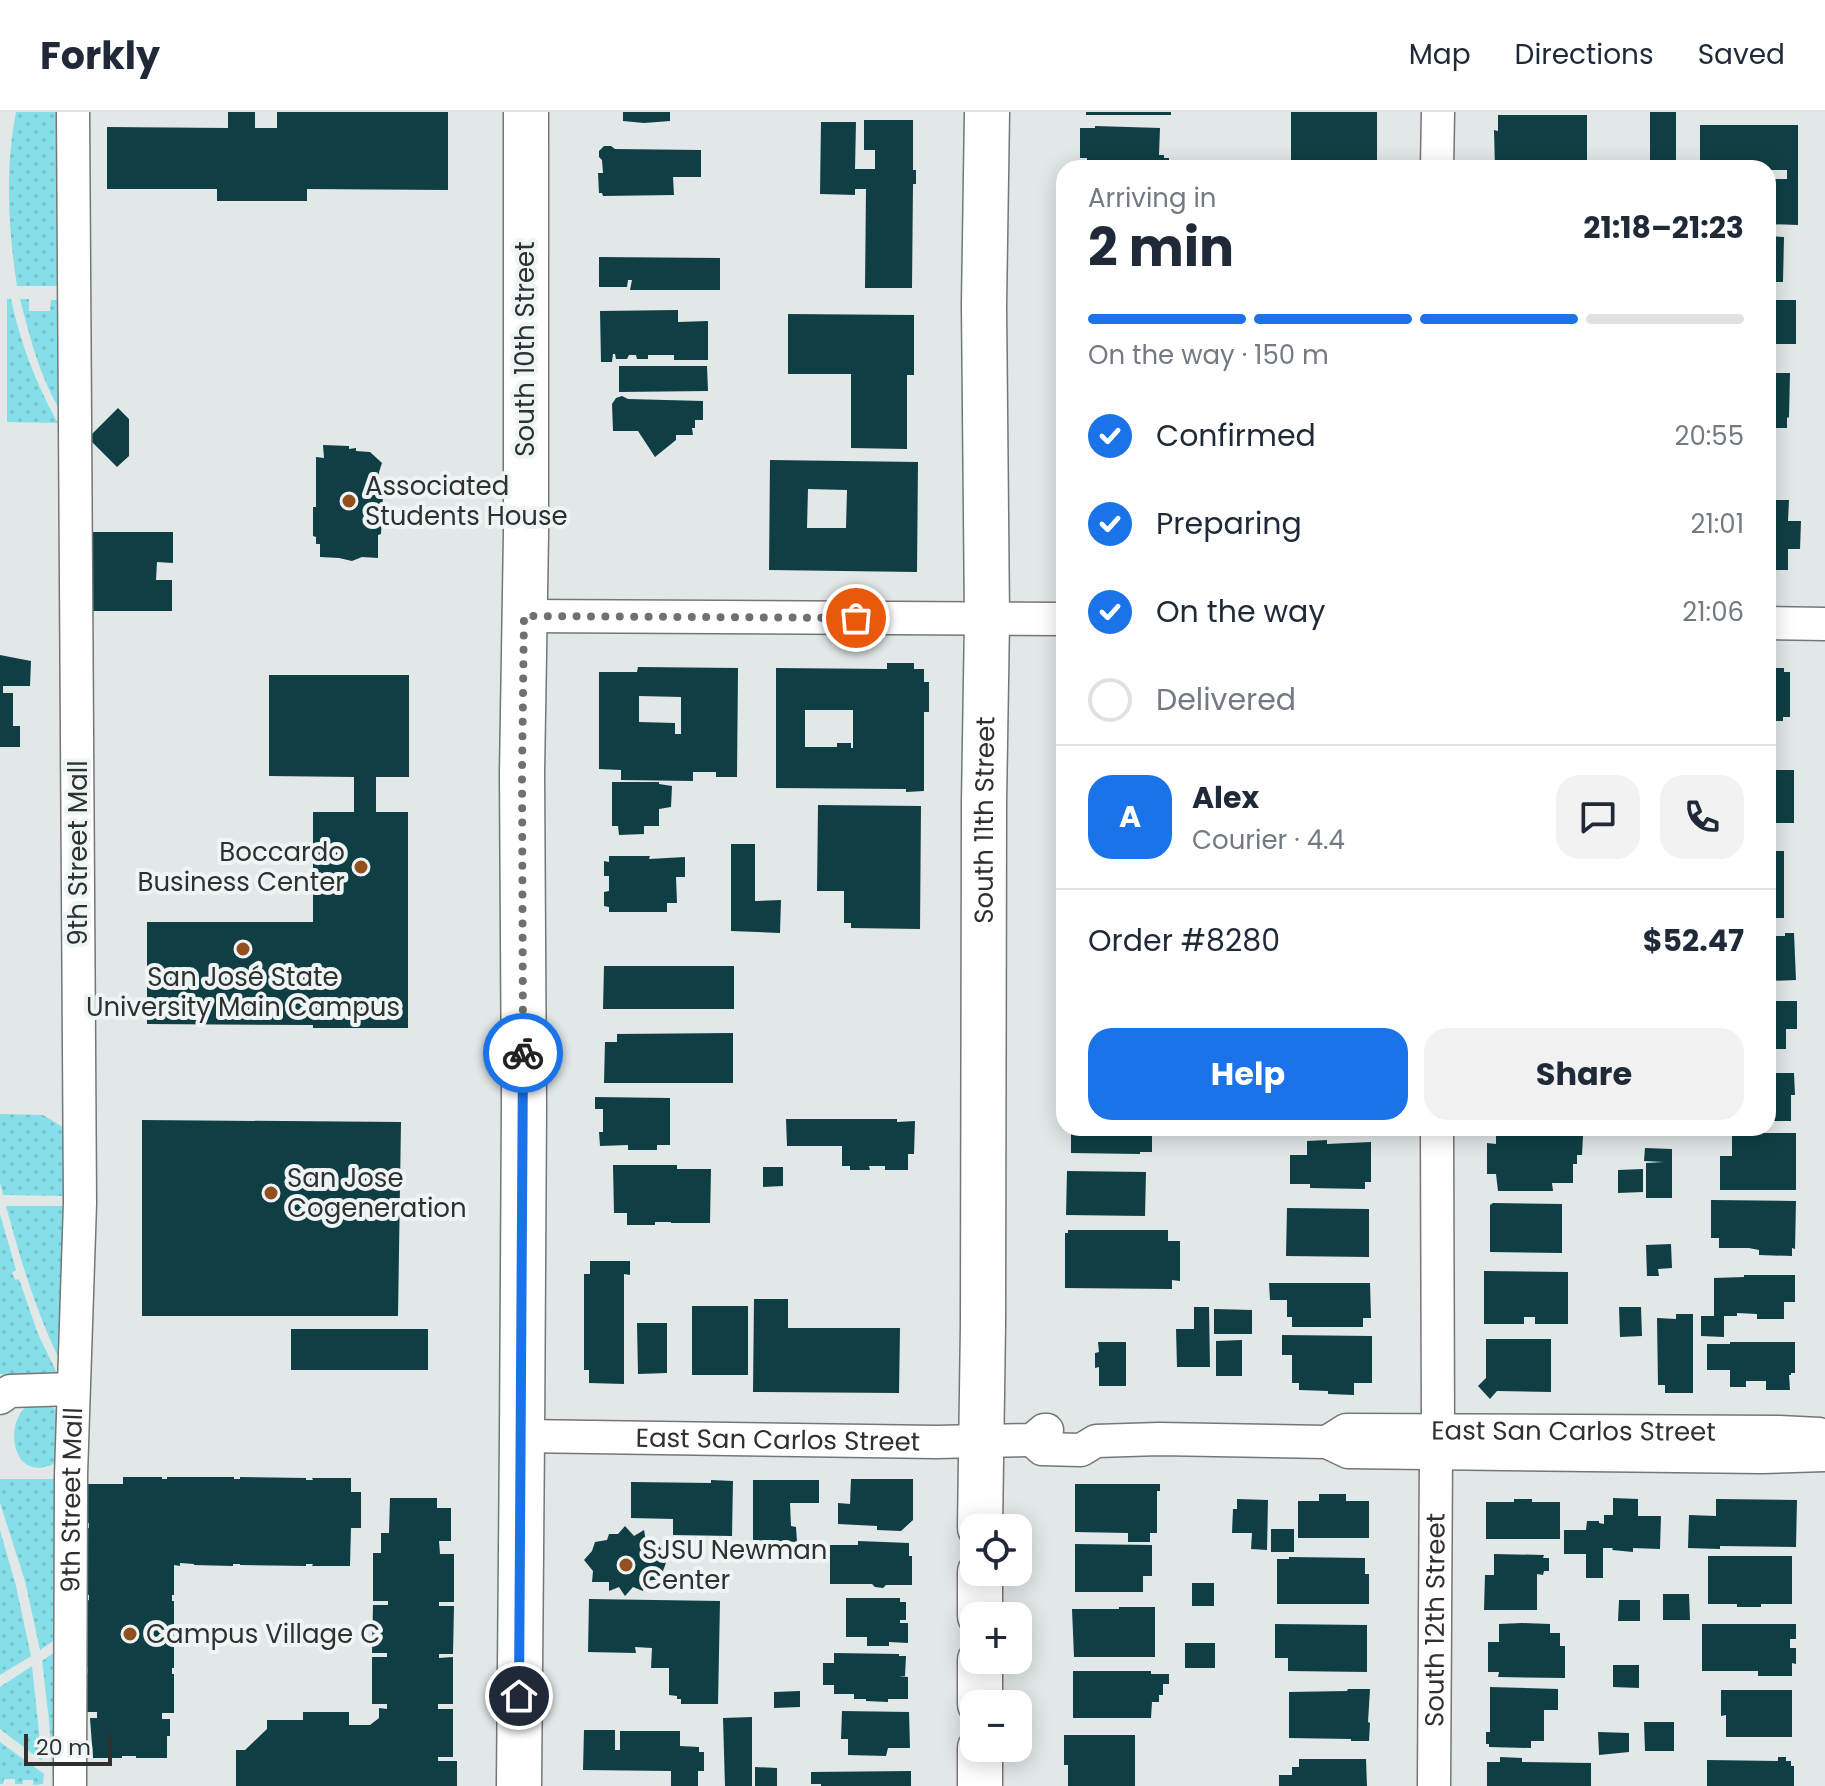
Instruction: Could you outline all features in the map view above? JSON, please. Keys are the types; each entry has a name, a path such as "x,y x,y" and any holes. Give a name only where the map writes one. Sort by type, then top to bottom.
{"main road":[{"name":"South 10th Street","path":"519,1786 526,112"},
{"name":"South 11th Street","path":"980,1514 987,619 984,305 987,112"},
{"path":"980,1762 980,1786"}],"street":[{"name":"9th Street Mall","path":"70,1786 73,1389 80,1203 73,112"},
{"path":"1437,160 1438,112"},
{"path":"524,616 1056,619"},
{"path":"1776,623 1825,624"},
{"name":"South 12th Street","path":"1434,1786 1437,1136"},
{"path":"0,1398 10,1391 73,1389"},
{"name":"East San Carlos Street","path":"522,1436 936,1442 1032,1440 1042,1449 1081,1450 1096,1441 1327,1442 1346,1430 1437,1442 1762,1457 1825,1455"},
{"name":"East San Carlos Street","path":"1437,1442 1779,1432 1825,1436"}],"shaded area":[{"path":"16,112 65,112 64,286 17,286 9,199 10,155"},
{"path":"7,299 11,299 30,362 58,423 7,422"},
{"path":"20,299 29,299 29,311 50,311 51,300 64,300 63,415 42,374"},
{"path":"0,1114 43,1115 61,1126 66,1134 69,1196 3,1195 0,1182"},
{"path":"6,1206 70,1206 63,1367 30,1288"},
{"path":"0,1214 16,1270 12,1273 15,1280 19,1279 55,1375 0,1374"},
{"path":"31,1403 47,1405 61,1413 60,1460 44,1467 31,1467 16,1450 16,1424 21,1412"},
{"path":"0,1479 62,1479 62,1635 40,1650 25,1581 0,1503"},
{"path":"0,1530 31,1656 0,1675"},
{"path":"62,1647 61,1781 53,1781 42,1661"},
{"path":"32,1666 42,1761 0,1729 0,1687"},
{"path":"0,1742 44,1774 43,1784 33,1785 33,1780 23,1780 23,1784 15,1784 15,1779 4,1779 0,1784"}],"building":[{"path":"228,112 255,112 255,128 277,128 277,112 448,112 448,190 307,189 307,201 217,201 217,189 107,189 107,127 228,128"},
{"path":"623,112 670,112 670,121 623,121"},
{"path":"1086,112 1171,112 1171,115 1086,115"},
{"path":"1291,112 1377,112 1377,160 1291,160"},
{"path":"1650,112 1676,112 1676,160 1650,160"},
{"path":"1498,115 1587,115 1587,160 1495,160 1494,130 1498,131"},
{"path":"864,120 913,120 916,184 913,184 912,288 865,288 866,189 855,189 855,195 820,194 821,122 856,122 855,169 875,169 875,150 864,150"},
{"path":"1700,125 1798,125 1798,225 1776,224 1776,179 1787,179 1787,170 1776,170 1776,160 1700,160"},
{"path":"1080,128 1160,128 1159,155 1169,160 1080,158"},
{"path":"604,146 615,149 701,150 701,177 673,177 674,195 603,196 599,193 598,173 603,173 599,151"},
{"path":"1776,236 1784,237 1783,282 1776,282"},
{"path":"599,257 720,258 720,290 630,290 632,280 628,280 627,287 599,287"},
{"path":"1776,300 1796,300 1796,344 1776,344"},
{"path":"678,310 678,322 708,321 708,360 674,360 674,355 648,355 648,359 637,359 636,355 629,355 627,359 616,359 613,354 612,362 601,362 600,311"},
{"path":"788,314 914,315 914,375 907,375 907,449 851,448 851,374 788,374"},
{"path":"619,366 707,366 708,391 619,392"},
{"path":"1776,373 1790,373 1787,428 1776,428"},
{"path":"622,396 628,399 703,401 703,420 695,420 693,435 676,435 676,440 655,457 638,431 613,431 612,404"},
{"path":"118,408 129,419 129,456 117,467 88,438"},
{"name":"Associated Students House","path":"323,445 349,446 349,449 356,448 356,451 370,452 382,463 379,472 379,488 383,494 378,558 362,557 352,561 320,557 320,544 316,544 316,537 313,536 313,507 316,507 316,457 324,458"},
{"path":"770,460 918,462 917,572 769,570","holes":["808,489 847,490 846,528 807,528"]},
{"path":"1776,500 1789,500 1788,521 1801,521 1800,549 1788,549 1788,570 1776,570"},
{"path":"92,532 173,532 173,563 157,562 156,580 172,580 172,611 92,611"},
{"path":"0,655 31,661 30,686 3,686 3,693 13,693 13,726 20,726 20,747 0,747"},
{"path":"887,663 914,663 914,669 924,669 924,682 929,682 929,712 924,712 924,791 776,788 776,668 887,669","holes":["805,710 853,710 853,748 851,743 837,743 837,747 805,747"]},
{"path":"638,667 738,668 737,777 716,777 716,772 693,772 693,781 621,780 621,770 599,769 599,672 637,672","holes":["639,696 681,697 681,734 675,734 675,723 639,722"]},
{"path":"1776,668 1790,672 1790,717 1783,717 1783,721 1776,721"},
{"name":"Boccardo Business Center","path":"269,675 409,675 409,777 376,777 376,812 408,812 408,1028 147,1024 147,922 313,922 313,812 354,812 354,777 269,776"},
{"path":"1776,770 1794,770 1794,823 1776,823"},
{"path":"612,782 659,782 672,786 671,807 659,809 659,826 644,826 644,834 619,835 618,826 612,826"},
{"path":"818,805 921,806 920,929 851,928 851,923 844,923 844,891 817,891"},
{"path":"731,844 755,844 755,901 781,900 780,933 731,931"},
{"path":"1776,851 1784,851 1784,918 1776,918"},
{"path":"609,856 650,856 649,859 685,857 685,877 676,877 677,903 667,903 667,912 609,912 609,907 604,906 604,892 609,891 609,876 604,876 604,861 609,862"},
{"path":"1785,933 1794,933 1796,980 1776,981 1776,936 1785,936"},
{"path":"604,966 734,966 734,1009 603,1009"},
{"path":"1776,1001 1797,1001 1797,1029 1786,1029 1786,1049 1776,1049"},
{"path":"733,1033 733,1083 604,1083 605,1042 617,1042 617,1034"},
{"path":"1776,1073 1794,1073 1791,1121 1776,1121"},
{"path":"595,1097 670,1098 670,1145 657,1145 657,1150 628,1150 628,1145 600,1146 603,1109 595,1109"},
{"path":"786,1119 915,1121 914,1154 908,1154 908,1170 869,1166 870,1170 850,1170 850,1166 842,1166 842,1146 787,1146"},
{"name":"San Jose Cogeneration","path":"142,1120 401,1122 398,1316 142,1316"},
{"path":"1796,1133 1796,1190 1720,1190 1720,1156 1732,1156 1732,1136"},
{"path":"1071,1136 1152,1136 1152,1152 1071,1153"},
{"path":"1496,1136 1583,1136 1582,1155 1577,1155 1577,1164 1573,1164 1573,1183 1552,1183 1553,1191 1498,1191 1496,1174 1487,1174 1487,1143 1496,1144"},
{"path":"1327,1140 1327,1144 1371,1142 1371,1182 1365,1182 1365,1189 1310,1188 1310,1184 1290,1184 1290,1155 1307,1155 1307,1141"},
{"path":"1645,1148 1672,1149 1672,1198 1646,1198 1646,1163 1664,1162 1644,1161"},
{"path":"613,1165 677,1165 677,1169 711,1169 710,1223 627,1225 627,1213 614,1213"},
{"path":"763,1167 783,1167 783,1186 763,1187"},
{"path":"1643,1169 1643,1192 1618,1193 1618,1170"},
{"path":"1067,1171 1146,1172 1145,1216 1066,1215"},
{"path":"1711,1200 1796,1201 1795,1249 1792,1248 1792,1256 1759,1255 1759,1250 1749,1248 1719,1248 1719,1238 1711,1238"},
{"path":"1562,1204 1562,1253 1490,1252 1490,1205"},
{"path":"1287,1208 1369,1209 1369,1257 1286,1256"},
{"path":"1068,1230 1168,1230 1168,1241 1180,1241 1180,1281 1172,1280 1172,1289 1065,1288 1065,1233"},
{"path":"1671,1244 1672,1268 1658,1269 1659,1276 1647,1276 1646,1245"},
{"path":"590,1261 630,1261 630,1275 624,1274 624,1384 589,1383 589,1370 584,1370 584,1274 590,1274"},
{"path":"1484,1271 1568,1272 1568,1324 1535,1324 1535,1317 1524,1317 1524,1324 1484,1324"},
{"path":"1795,1275 1795,1302 1784,1302 1784,1319 1757,1319 1757,1314 1737,1313 1737,1316 1724,1316 1724,1337 1701,1336 1701,1316 1714,1316 1714,1278"},
{"path":"1269,1283 1370,1283 1371,1318 1363,1318 1363,1327 1292,1327 1292,1317 1287,1317 1287,1300 1270,1300"},
{"path":"754,1299 788,1299 788,1328 900,1328 899,1393 753,1392"},
{"path":"692,1306 748,1306 748,1375 692,1375"},
{"path":"1194,1307 1209,1307 1210,1367 1177,1367 1176,1329 1194,1329"},
{"path":"1619,1307 1641,1307 1642,1336 1620,1337"},
{"path":"1214,1309 1252,1310 1252,1334 1214,1334"},
{"path":"1676,1314 1693,1314 1693,1393 1665,1393 1665,1385 1658,1385 1657,1318 1676,1319"},
{"path":"637,1323 667,1323 667,1373 638,1374"},
{"path":"291,1329 428,1329 428,1370 291,1370"},
{"path":"1282,1335 1372,1336 1372,1383 1354,1383 1354,1395 1299,1390 1299,1383 1292,1383 1292,1355 1282,1355"},
{"path":"1486,1339 1551,1339 1551,1392 1497,1391 1490,1399 1478,1386 1486,1378"},
{"path":"1242,1340 1242,1376 1216,1376 1216,1341"},
{"path":"1098,1342 1126,1342 1126,1386 1099,1386 1099,1367 1095,1368"},
{"path":"1795,1342 1795,1373 1789,1375 1790,1390 1766,1390 1766,1381 1746,1381 1746,1387 1730,1387 1730,1370 1707,1370 1707,1344"},
{"name":"Campus Village C","path":"123,1477 351,1478 351,1492 361,1492 361,1528 351,1528 350,1566 174,1565 174,1713 162,1713 162,1719 170,1719 167,1758 93,1758 90,1718 97,1718 97,1712 86,1712 86,1601 89,1600 86,1594 87,1484 123,1484"},
{"path":"851,1479 913,1479 913,1520 901,1531 838,1524 838,1503 850,1504"},
{"path":"711,1480 733,1481 732,1536 673,1535 673,1519 631,1518 631,1482 711,1483"},
{"path":"753,1480 819,1480 819,1503 790,1503 791,1526 796,1527 797,1542 753,1540"},
{"path":"1075,1484 1160,1484 1160,1491 1157,1491 1157,1533 1150,1533 1150,1542 1128,1542 1128,1533 1075,1532"},
{"path":"1319,1494 1346,1494 1346,1501 1369,1501 1369,1538 1298,1538 1298,1501 1319,1501"},
{"path":"390,1498 437,1498 437,1508 451,1508 451,1541 439,1541 440,1554 454,1554 454,1602 439,1602 439,1606 454,1606 453,1654 439,1654 439,1658 453,1657 453,1704 438,1704 438,1709 453,1709 453,1757 438,1757 438,1761 457,1761 457,1786 236,1786 236,1750 245,1750 267,1729 267,1720 303,1720 303,1712 349,1712 349,1725 370,1725 379,1718 379,1708 387,1709 387,1704 372,1704 372,1657 387,1657 387,1653 372,1653 373,1605 388,1605 388,1601 373,1601 373,1553 381,1553 381,1533 389,1533"},
{"path":"1613,1498 1638,1499 1638,1516 1661,1516 1660,1549 1633,1548 1633,1552 1603,1548 1603,1578 1586,1578 1586,1554 1564,1554 1564,1530 1586,1530 1587,1521 1604,1524 1604,1515 1613,1515"},
{"path":"1237,1499 1268,1500 1267,1550 1251,1549 1252,1533 1232,1533 1233,1509 1237,1509"},
{"path":"1514,1499 1560,1502 1560,1539 1486,1539 1486,1502 1514,1502"},
{"path":"1716,1499 1797,1500 1796,1547 1688,1548 1689,1515 1716,1516"},
{"name":"SJSU Newman Center","path":"625,1526 634,1536 644,1530 646,1541 657,1542 667,1560 660,1579 646,1581 643,1591 633,1587 625,1596 619,1587 609,1591 609,1582 592,1582 593,1571 584,1560 595,1542 607,1540 609,1534 618,1534"},
{"path":"1271,1529 1294,1529 1294,1552 1271,1552"},
{"path":"858,1541 909,1543 912,1585 886,1585 883,1588 872,1584 830,1584 830,1545 858,1545"},
{"path":"1075,1544 1152,1545 1152,1576 1143,1576 1143,1592 1075,1592"},
{"path":"1494,1554 1544,1555 1543,1558 1549,1558 1549,1571 1544,1571 1543,1575 1537,1574 1537,1610 1484,1610 1485,1575 1494,1575"},
{"path":"1708,1556 1792,1556 1792,1604 1737,1607 1737,1604 1708,1604"},
{"path":"1365,1558 1365,1574 1369,1574 1369,1604 1277,1604 1277,1559"},
{"path":"1192,1583 1214,1583 1214,1606 1192,1606"},
{"path":"1663,1594 1689,1594 1690,1620 1663,1620"},
{"path":"846,1598 900,1598 900,1602 906,1602 906,1620 900,1620 900,1623 908,1623 908,1643 867,1646 867,1637 846,1637"},
{"path":"589,1599 720,1601 718,1704 681,1704 677,1696 669,1695 669,1668 651,1668 652,1648 635,1647 636,1653 588,1652"},
{"path":"1619,1600 1640,1600 1640,1621 1618,1621"},
{"path":"1155,1607 1155,1657 1074,1657 1072,1609"},
{"path":"1275,1624 1367,1625 1367,1672 1288,1671 1288,1658 1275,1658"},
{"path":"1499,1624 1550,1624 1550,1633 1560,1633 1560,1646 1565,1646 1565,1678 1498,1677 1499,1672 1488,1672 1488,1642 1499,1642"},
{"path":"1702,1624 1796,1624 1796,1639 1790,1639 1790,1648 1796,1648 1792,1676 1758,1676 1758,1671 1702,1671"},
{"path":"1185,1643 1215,1643 1215,1668 1185,1668"},
{"path":"834,1653 906,1656 905,1676 899,1676 908,1677 908,1699 866,1701 854,1699 854,1694 834,1694 834,1685 823,1685 823,1663 834,1663"},
{"path":"1613,1665 1639,1665 1639,1688 1613,1687"},
{"path":"1073,1671 1151,1671 1151,1674 1169,1674 1169,1684 1163,1684 1159,1702 1152,1702 1151,1718 1073,1718"},
{"path":"1490,1687 1558,1689 1558,1710 1544,1710 1544,1741 1531,1741 1531,1748 1489,1747 1486,1744 1486,1732 1490,1732"},
{"path":"1370,1689 1369,1741 1289,1738 1289,1692"},
{"path":"1721,1690 1792,1690 1792,1737 1726,1737 1726,1715 1721,1716"},
{"path":"800,1691 800,1707 774,1708 774,1692"},
{"path":"842,1711 909,1712 910,1748 888,1748 886,1756 848,1755 848,1739 841,1739"},
{"path":"752,1717 752,1786 725,1786 723,1718"},
{"path":"1644,1722 1674,1722 1674,1751 1645,1751"},
{"path":"584,1730 615,1730 615,1750 620,1750 620,1731 680,1731 680,1746 699,1747 699,1752 704,1752 704,1771 698,1771 698,1786 671,1786 671,1771 583,1770"},
{"path":"1598,1732 1629,1733 1629,1752 1599,1755"},
{"path":"1064,1735 1135,1735 1135,1786 1068,1786"},
{"path":"1500,1757 1522,1758 1522,1762 1591,1763 1591,1786 1487,1786 1487,1762 1500,1762"},
{"path":"1778,1757 1786,1757 1786,1761 1791,1761 1791,1766 1794,1766 1794,1786 1707,1786 1707,1760 1778,1761"},
{"path":"1299,1759 1366,1759 1367,1786 1279,1786 1279,1775 1292,1775 1292,1767 1299,1767"},
{"path":"755,1767 777,1768 777,1786 755,1786"},
{"path":"911,1771 911,1786 811,1784 811,1772"}],"way so far":[{"path":"523,1053 524,616 856,618"}],"place":[{"name":"Associated Students House","path":"349,501"},
{"name":"Boccardo Business Center","path":"361,867"},
{"name":"San José State University Main Campus","path":"243,949"},
{"name":"San Jose Cogeneration","path":"271,1193"},
{"name":"SJSU Newman Center","path":"626,1565"},
{"name":"Campus Village C","path":"130,1634"}],"route":[{"path":"519,1696 523,1053"}]}
